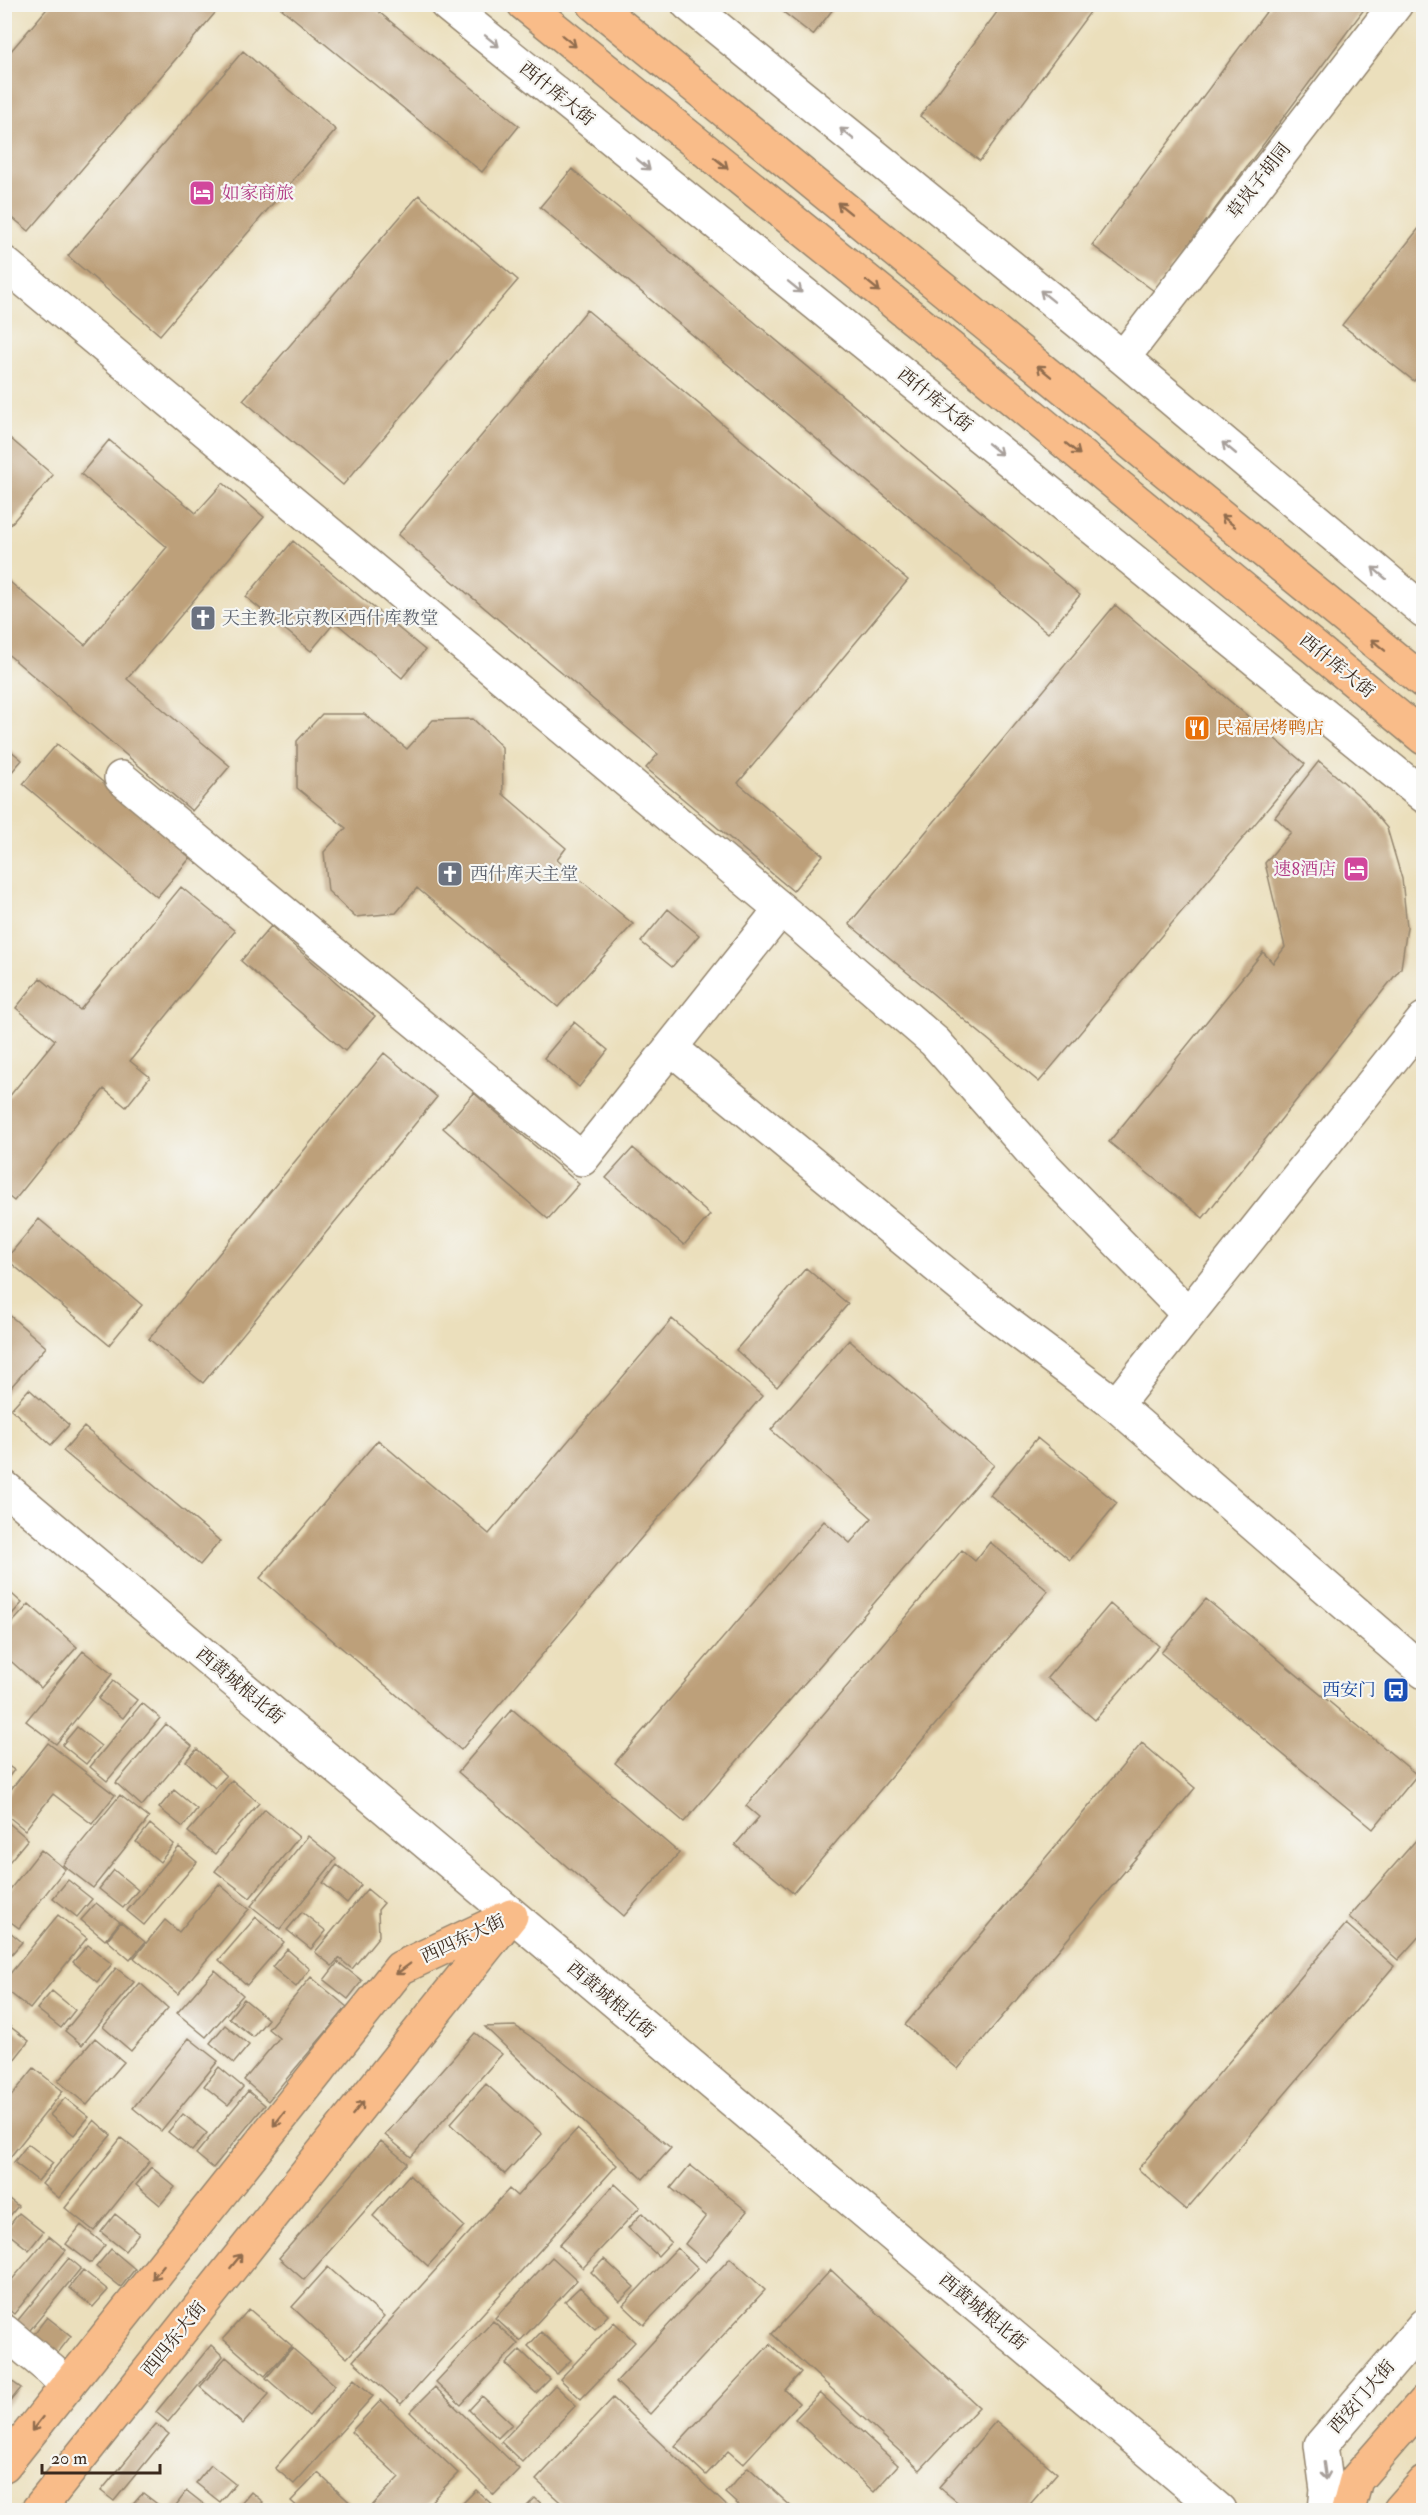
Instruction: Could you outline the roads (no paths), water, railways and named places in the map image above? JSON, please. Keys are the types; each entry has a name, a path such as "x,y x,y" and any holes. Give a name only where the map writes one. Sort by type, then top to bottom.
{"main road":[{"name":"西什库大街","path":"524,4 969,363 1424,738"},
{"path":"594,4 1424,682"},
{"name":"西四东大街","path":"4,2465 400,1968 511,1916"},
{"name":"西四东大街","path":"38,2511 511,1916"},
{"path":"1348,2511 1356,2480 1424,2402"},
{"path":"1400,2511 1424,2483"}],"street":[{"name":"西什库大街","path":"446,4 1424,796"},
{"path":"688,4 1123,358 1424,611"},
{"name":"草岚子胡同","path":"1123,358 1396,4"},
{"path":"4,263 781,909 935,1042 1045,1167 1188,1314"},
{"path":"121,778 582,1159 781,909"},
{"path":"1116,1405 1424,1019"},
{"path":"671,1047 996,1315 1116,1405 1424,1672"},
{"name":"西黄城根北街","path":"4,1487 1220,2511"},
{"name":"西安门大街","path":"1326,2511 1327,2490 1321,2445 1424,2325"},
{"path":"4,2331 51,2370 66,2386"}],"place":[{"name":"如家商旅","path":"202,193"},
{"name":"天主教北京教区西什库教堂","path":"203,618"},
{"name":"民福居烤鸭店","path":"1197,728"},
{"name":"速8酒店","path":"1356,869"},
{"name":"西什库天主堂","path":"450,874"},
{"name":"西安门","path":"1396,1690"}]}
